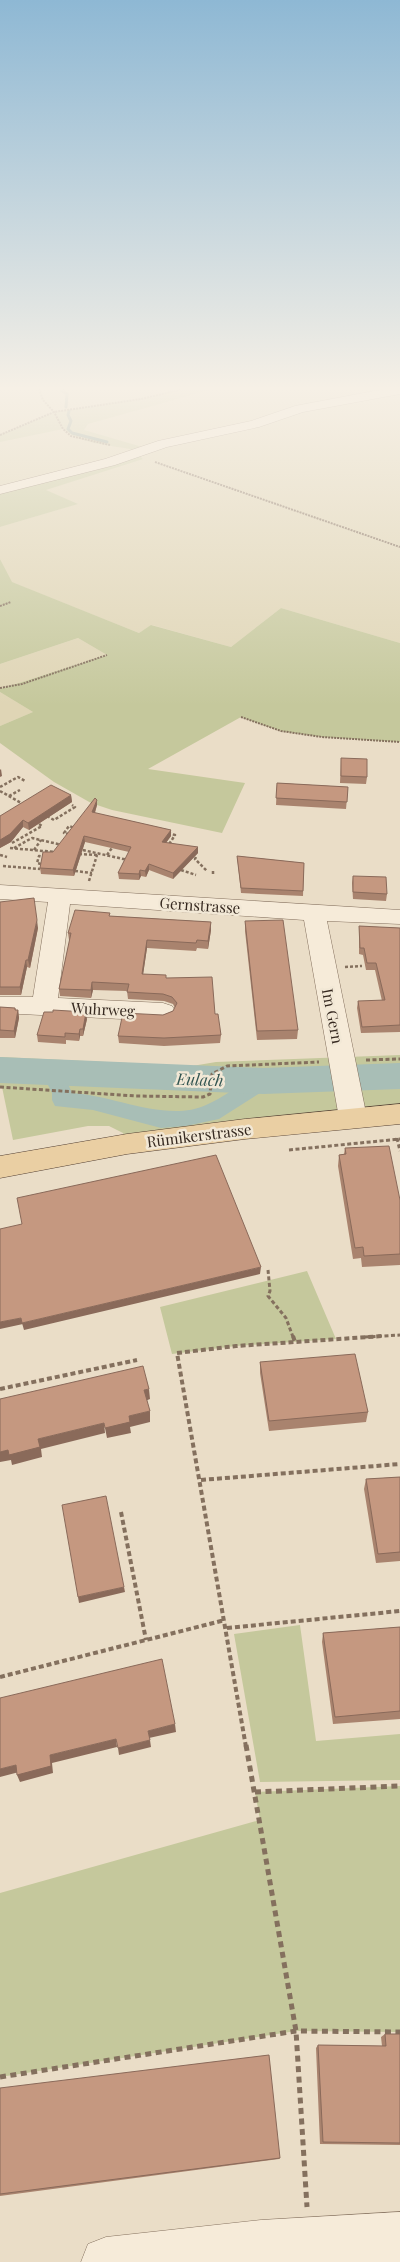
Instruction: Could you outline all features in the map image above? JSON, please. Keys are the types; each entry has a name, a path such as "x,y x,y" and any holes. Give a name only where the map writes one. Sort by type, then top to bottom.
{"main road":[{"name":"Rümikerstrasse","path":"0,1167 127,1144 353,1118 398,1131"}],"street":[{"name":"Gernstrasse","path":"0,892 314,914 400,917"},
{"path":"44,1006 60,896"},
{"name":"Im Gern","path":"314,914 353,1118"},
{"name":"Wuhrweg","path":"0,1005 163,1012"},
{"path":"106,2262 262,2245 400,2237"}],"path":[{"path":"247,495 400,547"},
{"path":"0,606 11,602"},
{"path":"0,688 22,684 107,655"},
{"path":"241,717 281,730 322,737 400,742"},
{"path":"16,809 24,805 0,789 18,777 25,781"},
{"path":"9,796 20,790"},
{"path":"40,813 54,820 75,807 72,805"},
{"path":"12,843 42,826 39,824"},
{"path":"60,845 72,830 77,827"},
{"path":"31,833 29,831 34,829 32,828"},
{"path":"161,832 176,835 168,846 164,847"},
{"path":"64,852 12,848 32,838 130,861"},
{"path":"34,850 42,840"},
{"path":"106,855 116,842"},
{"path":"105,845 120,849"},
{"path":"42,864 36,863 39,856 52,857 54,852"},
{"path":"73,853 111,856"},
{"path":"0,855 7,857"},
{"path":"89,881 97,855"},
{"path":"196,857 195,859 207,871"},
{"path":"125,863 133,864"},
{"path":"3,866 40,868"},
{"path":"181,870 196,875"},
{"path":"75,871 92,873"},
{"path":"0,1087 169,1098 203,1097 210,1094 212,1074 226,1066 344,1072 400,1059"},
{"path":"290,1150 398,1131 400,1151"},
{"path":"268,1270 270,1291 268,1296 272,1304 282,1312 287,1320 295,1342"},
{"path":"307,2207 296,2032 227,1628 177,1353 236,1346 400,1336"},
{"path":"0,1389 137,1360"},
{"path":"201,1480 400,1464"},
{"path":"121,1512 146,1640"},
{"path":"227,1628 400,1611"},
{"path":"0,1677 225,1620"},
{"path":"255,1792 400,1786"},
{"path":"0,2077 296,2032 400,2032"}],"shaded area":[{"path":"55,495 400,495 400,643 281,608 231,647 152,625 139,633 11,582 0,559 0,527 77,504"},
{"path":"78,638 107,655 0,689 0,664"},
{"path":"0,692 33,712 0,726"}],"green space":[{"path":"0,495 56,495 78,504 0,527"},
{"path":"0,559 12,582 139,633 151,625 231,647 281,608 400,643 400,742 322,737 281,731 241,717 148,769 245,783 222,833 112,810 91,803 54,782 0,743 0,726 33,712 0,692 0,689 107,655 78,638 0,664"},
{"path":"400,1055 400,1114 127,1144 123,1133 109,1126 88,1126 13,1140 2,1087 0,1087 0,1057 192,1066 216,1062"},
{"path":"307,1271 336,1339 236,1346 172,1354 160,1307"},
{"path":"300,1625 316,1741 400,1734 400,1780 260,1782 234,1634"},
{"path":"400,1786 400,2032 296,2031 0,2077 0,1893 260,1820 255,1792"}],"building":[{"path":"341,758 367,759 367,777 341,776"},
{"path":"277,783 348,787 347,802 276,798"},
{"path":"51,785 71,795 28,823 23,820 10,834 0,840 0,816"},
{"path":"95,798 97,800 92,812 171,830 162,842 198,847 173,873 149,864 145,871 140,870 139,874 118,873 131,847 84,836 73,870 40,868 43,852 53,852"},
{"path":"237,856 304,863 303,891 241,888"},
{"path":"353,876 386,877 387,894 353,892"},
{"path":"34,898 37,920 20,987 0,987 0,902"},
{"path":"75,910 110,913 109,916 211,922 208,941 197,940 196,943 147,940 142,974 166,975 166,978 212,977 215,1014 218,1014 221,1035 164,1038 118,1036 123,1013 163,1015 173,1011 177,1003 172,997 163,994 127,992 129,984 92,982 91,990 59,989 71,933 68,933"},
{"path":"283,920 298,1030 257,1031 245,921"},
{"path":"359,926 400,928 400,1025 362,1027 358,1001 385,1000 376,963 367,963 364,948 360,948"},
{"path":"0,1007 18,1010 14,1031 0,1030"},
{"path":"53,1010 86,1012 83,1029 80,1029 79,1034 65,1033 65,1037 37,1035 44,1012 53,1012"},
{"path":"389,1146 400,1200 400,1254 364,1256 363,1247 355,1248 339,1155 346,1154 345,1148"},
{"path":"216,1155 261,1267 22,1323 21,1318 0,1322 0,1229 22,1224 17,1198"},
{"path":"355,1354 368,1412 269,1421 260,1362"},
{"path":"143,1366 149,1389 144,1390 150,1411 129,1416 130,1422 105,1428 104,1423 38,1439 40,1447 9,1455 8,1450 0,1452 0,1399"},
{"path":"400,1477 400,1552 378,1554 366,1479"},
{"path":"106,1496 124,1587 78,1597 62,1505"},
{"path":"400,1627 400,1711 335,1717 323,1633"},
{"path":"162,1659 175,1724 148,1731 150,1740 118,1748 116,1739 50,1755 51,1766 17,1775 16,1765 0,1769 0,1698"},
{"path":"385,2034 400,2034 400,2143 323,2142 318,2045 386,2046"},
{"path":"269,2055 280,2158 0,2194 0,2088"}],"waterway":[{"name":"Eulach","path":"0,1070 263,1081 400,1076"},
{"path":"53,1073 59,1087"},
{"path":"62,1095 63,1100 93,1102 161,1120 211,1113 263,1081"}]}
